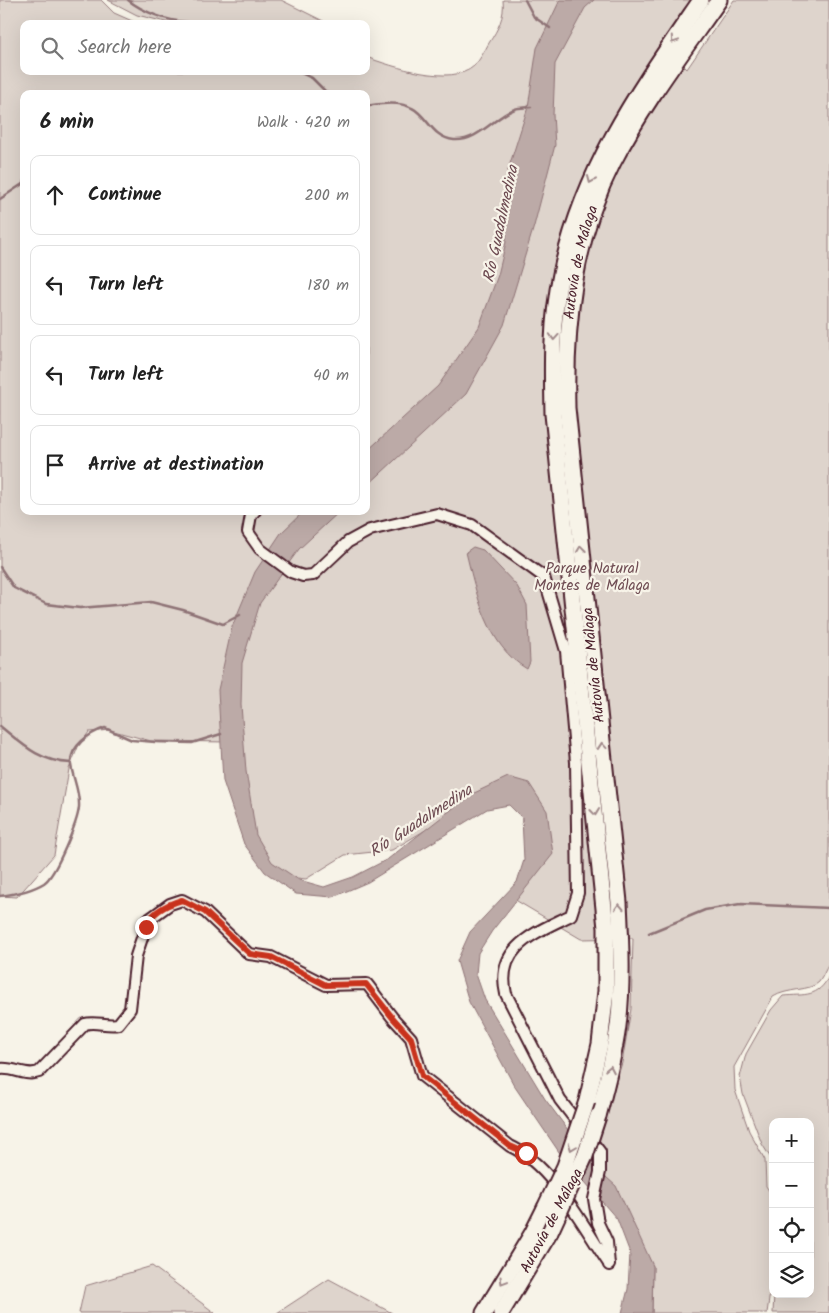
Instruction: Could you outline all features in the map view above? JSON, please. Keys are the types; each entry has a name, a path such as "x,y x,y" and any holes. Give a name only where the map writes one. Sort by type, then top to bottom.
{"highway":[{"name":"Autovía de Málaga","path":"484,1313 532,1234 565,1166 587,1101 600,1044 606,991 606,928 553,414 552,358 561,275 574,227 600,157 641,88 701,0"},
{"name":"Autovía de Málaga","path":"501,1313 550,1232 585,1156 610,1073 618,1025 621,961 619,902 567,408 566,357 574,278 585,233 613,163 653,95 719,0"}],"street":[{"path":"0,1069 10,1068 30,1075 39,1072 85,1024 89,1022 106,1026 118,1024 130,1009 136,956 148,920 170,904 182,900 205,912 250,954 271,957 326,985 366,984 411,1038 422,1076 510,1146 526,1153 572,1207 609,1264 607,1242 598,1223 594,1199 600,1172 600,1152 560,1100 506,994 504,982 506,965 520,942 571,915 578,893 576,762 566,651 544,577 472,525 438,514 370,530 348,542 313,575 303,576 291,572 260,549 248,532 251,515"}],"green space":[{"name":"Parque Natural Montes de Málaga","path":"0,0 101,0 114,13 130,20 20,20 20,75 370,75 370,58 421,73 451,75 464,72 476,64 500,23 503,12 503,0 711,0 673,55 687,69 734,0 829,0 829,964 819,982 815,985 785,992 773,997 734,1067 735,1090 749,1131 765,1160 766,1186 769,1191 769,1298 767,1313 652,1313 653,1266 603,1175 606,1160 596,1144 622,1063 631,1009 633,938 581,939 512,898 538,822 502,799 454,813 392,850 345,855 306,879 279,876 264,856 238,803 229,742 151,741 110,730 89,732 78,747 69,769 54,855 17,897 0,896"},
{"path":"108,0 281,0 321,20 158,20 137,15"},
{"path":"829,976 829,1313 773,1313 774,1298 814,1298 814,1118 769,1118 769,1155 762,1144 743,1094 740,1077 746,1054 771,1010 783,996 810,994 825,983"},
{"path":"152,1266 215,1313 79,1313 85,1286"},
{"path":"329,1279 392,1313 277,1313"}],"shaded area":[{"path":"560,0 594,0 585,8 555,64 553,115 555,145 534,226 504,325 466,394 370,483 370,448 438,386 479,327 498,275 506,242 508,170 528,107 537,48"},
{"path":"300,515 336,515 299,549 260,603 242,663 241,705 246,771 256,835 272,862 299,880 324,887 353,877 388,859 470,795 508,777 529,783 547,811 553,854 492,931 478,953 476,974 485,1000 545,1099 597,1169 616,1186 653,1266 652,1313 622,1313 628,1289 630,1253 617,1219 559,1152 515,1087 469,1002 457,961 470,932 517,882 524,860 522,818 509,805 487,809 368,882 333,897 296,894 265,872 244,844 223,781 218,690 232,627 255,572 281,533"},
{"path":"473,547 483,550 517,586 527,605 530,662 527,669 513,659 502,647 485,617 466,552"}],"waterway":[{"path":"128,0 148,12 174,20"},
{"path":"525,0 534,17 550,28"},
{"path":"306,75 312,78 324,90"},
{"path":"370,106 401,104 412,108 440,135 454,140 463,140 479,133 508,112 519,108 531,107"},
{"path":"0,199 20,186"},
{"path":"0,567 14,588 46,604 80,608 151,602 183,610 223,624 240,615"},
{"path":"0,726 24,746 41,756 60,762 71,763"},
{"path":"0,896 23,892 39,886 49,878 54,870 71,835 78,814 78,796 71,758 77,746 87,737 105,728 132,740 155,742 192,743 221,734"},
{"path":"649,933 705,910 740,904 829,908"}],"route":[{"path":"146,927 148,920 153,915 170,904 182,900 205,912 250,954 271,957 293,970 326,985 366,984 411,1038 422,1076 510,1146 526,1153"}],"water label":[{"name":"Río Guadalmedina","path":"501,224"},
{"name":"Río Guadalmedina","path":"421,821"}]}
